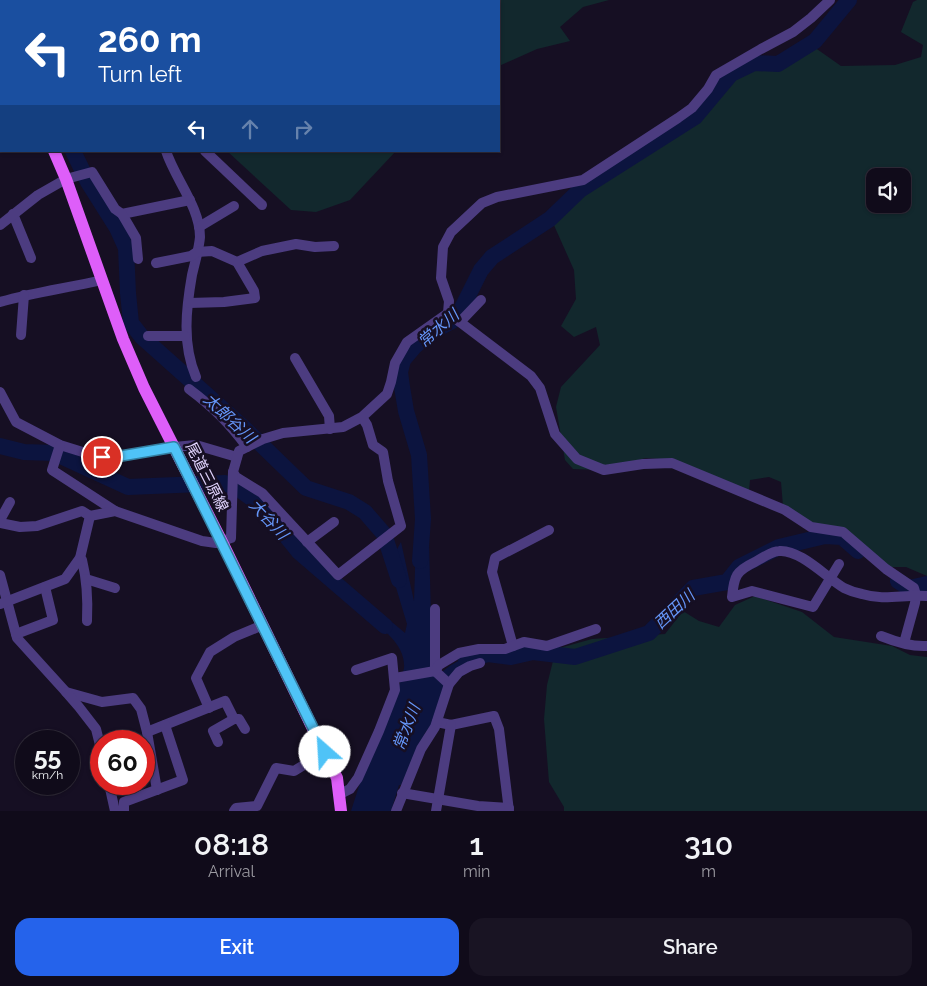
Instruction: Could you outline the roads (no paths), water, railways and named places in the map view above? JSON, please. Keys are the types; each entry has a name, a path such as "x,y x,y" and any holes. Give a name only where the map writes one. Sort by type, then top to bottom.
{"main road":[{"name":"尾道三原線","path":"54,152 123,339 144,388 325,752 337,778 341,811"}],"street":[{"path":"60,445 52,470 115,511 202,541 216,543 230,538 233,472 239,451 263,439 283,433 343,427 362,418 387,394 394,363 407,342 448,313 449,301 441,278 443,247 451,232 482,203 497,197 583,180 692,108 708,89 716,75 794,32 830,0"},
{"path":"166,152 171,165 190,200 199,227 200,238 188,303 185,336 196,377"},
{"path":"206,152 262,205"},
{"path":"0,225 38,195 66,180 92,172 115,209 122,214 136,238 138,259"},
{"path":"122,214 190,200"},
{"path":"199,227 234,206"},
{"path":"12,214 30,258"},
{"path":"237,262 262,251 296,244 315,247 334,246"},
{"path":"156,263 191,256 197,252 212,251 237,262 256,298 224,302 188,303"},
{"path":"0,302 24,295 102,280"},
{"path":"22,335 24,295"},
{"path":"460,322 481,300"},
{"path":"448,313 531,376 540,388 555,434 577,459 604,470 643,464 672,463 785,510 811,527 843,532 886,569 914,588 922,596"},
{"path":"148,336 185,336"},
{"path":"295,358 329,416 330,428"},
{"path":"189,389 212,406 250,445"},
{"path":"0,392 16,422 60,445 102,457 196,445 238,457"},
{"path":"233,472 236,477 262,493 338,576 401,526 388,481 383,452 374,445 367,425 362,418"},
{"path":"10,502 0,522 20,527 37,526 82,511 90,516 115,511"},
{"path":"4,603 65,579 80,558 90,516"},
{"path":"307,542 334,522"},
{"path":"513,646 492,572 495,558 549,530"},
{"path":"839,564 830,578 813,607 752,591 732,597 733,583 741,568 778,550 793,552 830,578 846,589 878,598 922,596"},
{"path":"80,558 82,560 88,594 87,621"},
{"path":"0,575 4,603 17,638 79,707 96,730"},
{"path":"86,579 115,588"},
{"path":"16,634 53,620 45,587"},
{"path":"904,644 922,596"},
{"path":"435,609 435,671 449,684"},
{"path":"209,708 196,678 210,652 263,624"},
{"path":"395,678 435,671 439,665 459,653 479,649 505,649 524,642 547,646 596,629"},
{"path":"881,636 904,644 927,646"},
{"path":"340,794 350,789 358,778 395,690 392,658 356,670"},
{"path":"396,811 421,749 435,727 449,684 459,672 470,666 480,664"},
{"path":"66,692 102,702 133,698 141,709 146,730"},
{"path":"153,730 225,701 234,719"},
{"path":"402,793 478,809 509,809 499,729 494,716 451,725 437,722"},
{"path":"218,742 213,731 234,719 239,719 244,729"},
{"path":"436,811 451,725"},
{"path":"124,811 124,802 183,780 166,726"},
{"path":"234,811 236,808 256,809 276,768 294,771 325,752"},
{"path":"155,778 157,790"},
{"path":"111,795 115,811"}],"water":[{"path":"416,540 429,542 432,654 436,677 460,660 488,652 483,660 442,692 432,724 425,733 401,785 399,785 391,811 351,811 404,668 404,660 397,645 368,616 373,606 405,633 407,624 389,564 401,542 414,601"}],"waterway":[{"name":"常水川","path":"420,561 423,519 419,455 406,411 400,372 403,360 430,333 452,321 459,314 481,270 492,257 550,219 580,190 695,117 731,74 754,63 778,64 815,41 849,0"},
{"name":"太郎谷川","path":"73,152 88,182 117,228 126,248 131,323 142,337 244,428 306,488 349,502 365,512 384,534 399,580"},
{"name":"大谷川","path":"0,446 24,452 54,453 128,487 225,483 240,490 261,505 299,552 385,626"},
{"name":"西田川","path":"466,660 488,654 511,657 533,652 575,657 649,633 693,588 727,582 739,567 779,547 825,536 842,537 858,551"},
{"name":"西田川","path":"898,581 909,588 927,584"}]}
